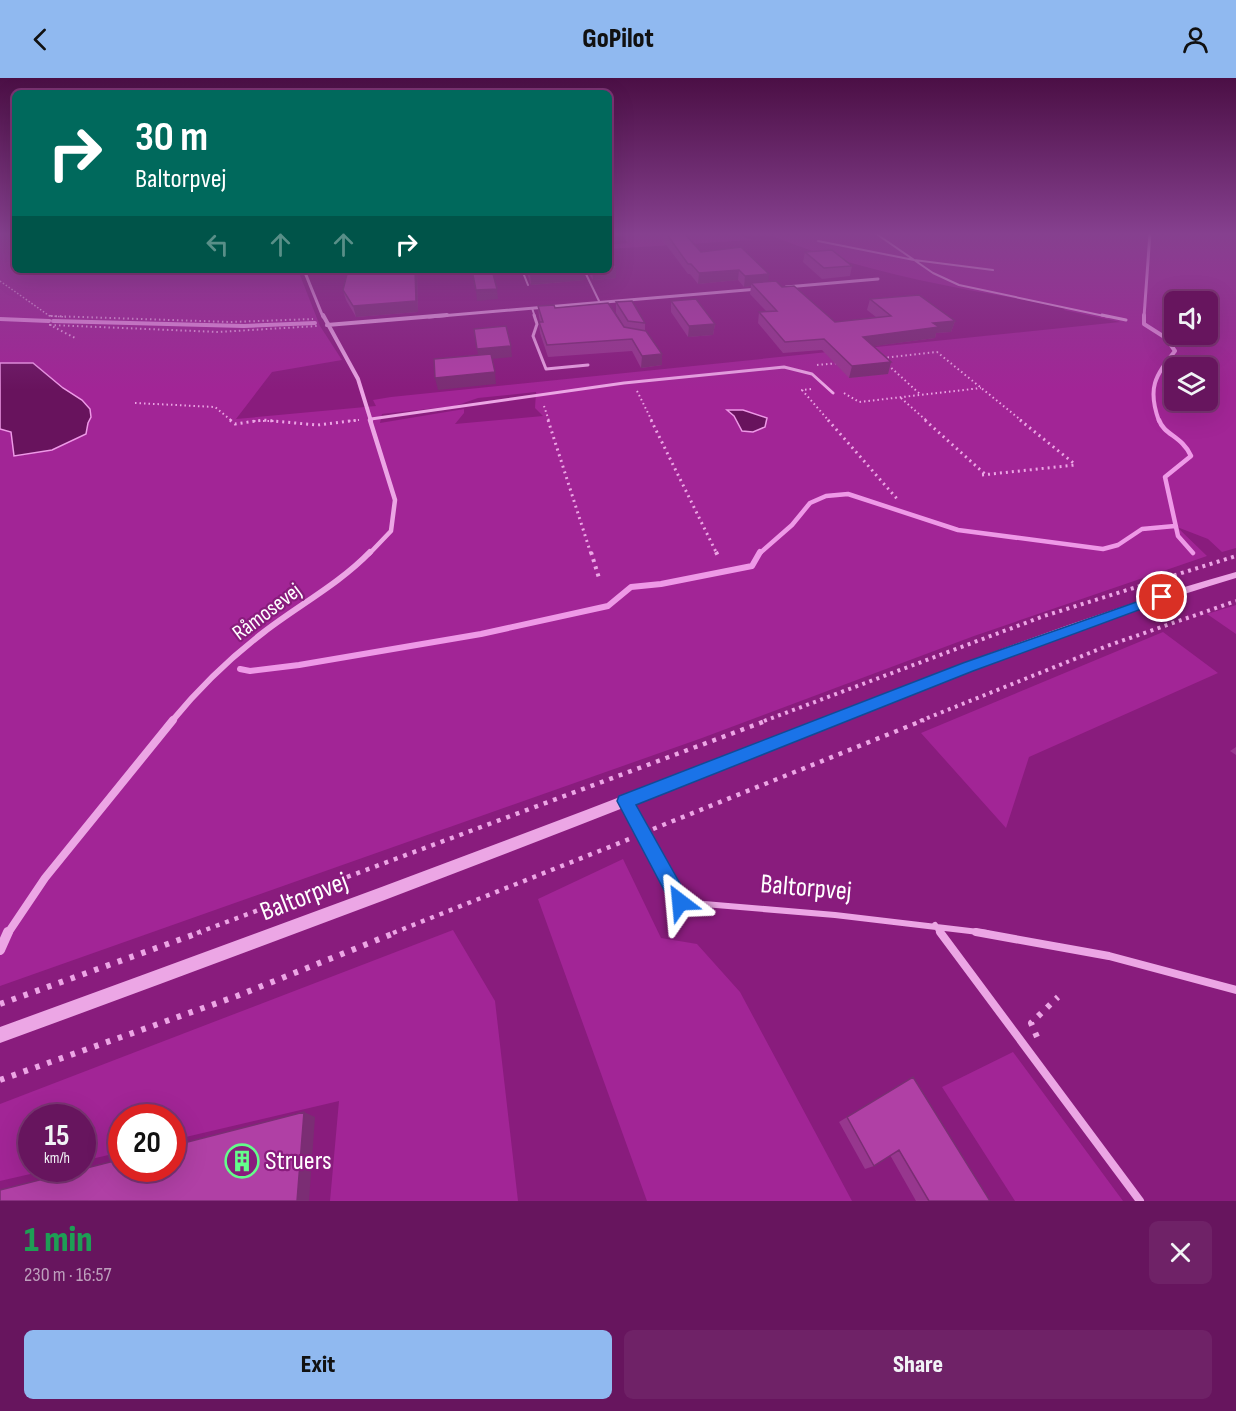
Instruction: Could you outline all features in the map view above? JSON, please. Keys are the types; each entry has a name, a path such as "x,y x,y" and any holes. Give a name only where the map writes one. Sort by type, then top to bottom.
{"street":[{"name":"Råmosevej","path":"0,950 12,924 45,878 175,718 215,674 264,632 354,569 391,531 395,500 357,375 327,325 310,285"},
{"path":"776,288 805,285"},
{"path":"327,325 767,288"},
{"name":"Baltorpvej","path":"0,1035 625,801 979,663 1100,618 1236,575"}],"lane":[{"path":"591,285 600,303"},
{"path":"961,285 1126,320"},
{"path":"605,302 610,310"},
{"path":"532,308 537,324 533,336 546,369 588,365"},
{"path":"371,419 633,382 784,367 801,368 819,376 833,393"},
{"name":"Baltorpvej","path":"625,801 680,902 808,911 935,926 1091,952 1236,990"},
{"path":"935,926 1140,1201"}],"path":[{"path":"6,285 51,316 231,322 314,319 327,325"},
{"path":"50,325 51,316"},
{"path":"50,325 218,332 327,325"},
{"path":"50,325 77,339"},
{"path":"900,397 984,475 1076,465 938,352 881,358 921,395"},
{"path":"812,373 816,365 848,362"},
{"path":"633,382 719,558"},
{"path":"898,501 802,390 828,387 859,402 981,388"},
{"path":"541,394 599,578"},
{"path":"135,403 215,407 235,424 263,420 316,425 371,419"},
{"path":"0,1004 293,899 1044,616 1236,556"},
{"path":"0,1080 237,996 1107,646 1236,601"}],"shaded area":[{"path":"0,285 304,285 320,326 342,360 272,372 236,419 376,406 373,400 391,397 1120,322 1064,310 1066,307 943,285 1236,285 1236,548 1222,552 1208,539 1177,527 1207,556 974,636 702,738 0,986","holes":["536,392 535,408 543,416 455,424 464,413 464,409 380,423 382,414 455,406 478,398"]},
{"path":"0,363 33,363 63,388 82,400 90,409 91,417 86,434 52,450 14,456 11,432 0,429"},
{"path":"727,410 743,410 767,418 765,427 753,432 742,431 734,416"},
{"path":"1236,605 1236,634 1207,614"},
{"path":"1163,632 1218,673 1029,757 1006,828 921,733"},
{"path":"623,859 661,938 697,944 740,992 852,1201 647,1201 538,899"},
{"path":"453,930 495,1001 518,1201 330,1201 339,1101 186,1137 186,1104 108,1104 108,1155 96,1158 96,1104 18,1104 18,1177 0,1181 0,1104"},
{"path":"1013,1052 1123,1201 1015,1201 942,1087"}],"building":[{"path":"344,285 415,285 416,301 353,306 343,290"},
{"path":"475,285 496,285 497,289 476,290"},
{"path":"753,285 794,286 835,322 891,316 870,299 919,295 955,321 933,323 939,327 863,337 891,362 852,366 824,339 785,342 759,312 777,311"},
{"path":"696,299 715,324 689,326 671,301"},
{"path":"632,301 645,323 628,321 616,302"},
{"path":"608,303 624,327 646,331 662,354 642,356 632,339 547,345 539,322 543,322 538,306 554,305 555,308"},
{"path":"506,326 511,346 477,349 474,329"},
{"path":"491,354 495,372 435,378 434,359"},
{"path":"913,1077 990,1201 929,1201 899,1150 874,1166 847,1117"},
{"name":"Struers","path":"304,1112 297,1201 0,1201 0,1190 31,1182 96,1182 96,1166 108,1163 108,1182 186,1182 186,1142"}],"waterway":[{"path":"1144,317 1146,285"},
{"path":"1144,317 1144,324 1166,338 1175,351 1162,368 1155,383 1155,410 1159,421"},
{"path":"0,319 49,321"},
{"path":"53,321 244,326 315,323"},
{"path":"1159,420 1161,425 1183,444 1191,456 1165,477 1178,536 1193,553"},
{"path":"759,554 792,525 810,503 826,496 848,494 958,530 1103,549 1118,545 1142,529 1175,526"},
{"path":"240,669 250,671 299,665 481,634 608,606 631,587 661,584 752,566 760,552"}],"place":[{"name":"Struers","path":"242,1161"}],"route":[{"path":"680,902 625,801 968,667 1162,597"}]}
